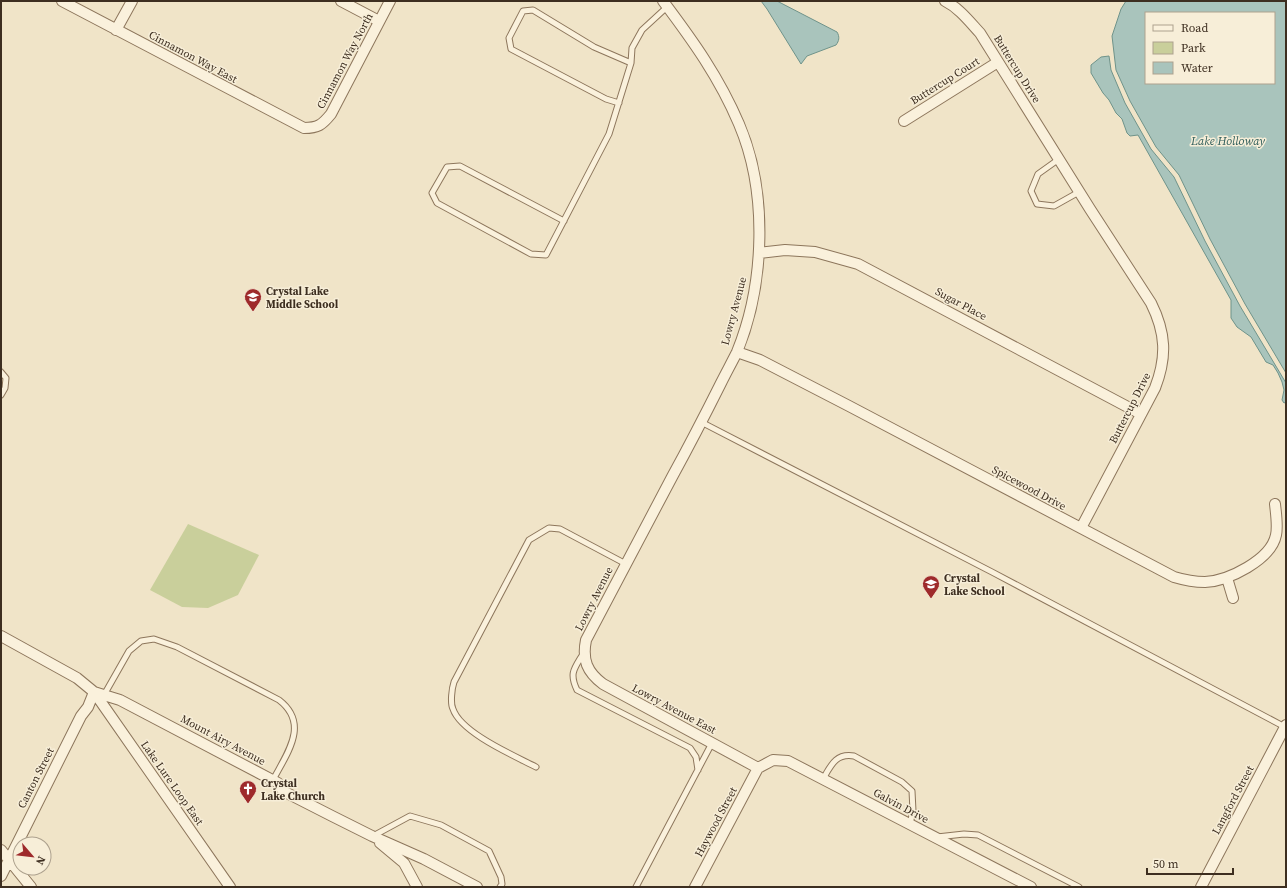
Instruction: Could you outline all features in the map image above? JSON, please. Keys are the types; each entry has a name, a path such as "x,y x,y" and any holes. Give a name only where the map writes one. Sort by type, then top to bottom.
{"street":[{"name":"Cinnamon Way East","path":"62,1 286,120 304,128 316,128"},
{"path":"116,30 132,1"},
{"path":"341,1 379,21"},
{"name":"Cinnamon Way North","path":"316,128 331,114 390,1"},
{"name":"Buttercup Drive","path":"945,1 951,4 966,17 980,33 1079,192 1151,303 1158,317 1162,333 1163,352 1161,373 1155,388 1080,528"},
{"name":"Lowry Avenue","path":"586,664 584,651 586,640 737,352 751,303 759,253 757,189 752,164 740,125 713,72 665,4"},
{"name":"Buttercup Court","path":"904,121 998,62"},
{"name":"Sugar Place","path":"759,253 785,250 816,252 858,264 1141,414"},
{"name":"Spicewood Drive","path":"737,352 766,364 1174,577 1205,582 1227,578 1250,566 1270,549 1276,535 1275,504"},
{"path":"1227,578 1233,598"},
{"name":"Mount Airy Avenue","path":"1,636 77,678 94,692 120,700 273,780 278,783 283,791 372,836 424,859 477,887"},
{"name":"Lowry Avenue East","path":"586,664 593,676 602,684 758,768"},
{"name":"Canton Street","path":"1,876 10,860 20,835 78,723 88,707 94,692"},
{"name":"Lake Lure Loop East","path":"94,692 230,887"},
{"name":"Langford Street","path":"1201,887 1285,726"},
{"name":"Galvin Drive","path":"758,768 772,760 788,761 1031,887"},
{"name":"Haywood Street","path":"695,887 758,768"},
{"path":"372,836 404,863 417,887"},
{"path":"1,850 31,887"}],"lane":[{"path":"564,221 460,166 447,167 432,192 437,203 531,254 546,255 564,221 609,134 631,63 632,48 642,30 665,4"},
{"path":"618,103 606,99 515,52 511,49 509,38 523,11 533,10 594,48 631,63"},
{"path":"1059,159 1038,174 1032,191 1037,204 1054,206 1079,192"},
{"path":"1,372 6,378 5,388 1,395"},
{"path":"701,422 1285,726"},
{"path":"536,767 482,738 462,723 452,709 452,688 454,682 529,540 549,528 560,529 626,564"},
{"path":"104,695 129,651 141,641 154,639 177,646 279,700 287,706 293,718 295,733 289,750 273,780"},
{"path":"584,651 574,670 573,681 577,690 690,748 696,757 698,770"},
{"path":"636,887 712,743"},
{"path":"823,779 832,764 840,757 846,755 854,756 902,782 912,791 913,811 910,824"},
{"path":"372,836 410,816 441,825 489,851 501,877 502,884 500,887"},
{"path":"934,837 964,834 978,835 1079,887"}],"green space":[{"path":"188,524 259,555 238,595 208,608 182,607 150,590"}],"water":[{"path":"761,1 777,1 837,32 839,37 836,45 807,56 801,64"},
{"name":"Lake Holloway","path":"1126,1 1286,1 1286,373 1245,304 1210,239 1179,175 1156,147 1130,101 1116,70 1112,36 1121,9"},
{"path":"1109,56 1111,70 1125,103 1151,149 1174,177 1205,241 1240,306 1286,383 1286,402 1284,403 1282,400 1284,390 1282,382 1273,365 1266,362 1251,337 1237,327 1231,318 1231,300 1138,135 1130,136 1127,133 1122,119 1116,113 1091,73 1091,65 1101,57"}],"place":[{"name":"Crystal Lake Middle School","path":"253,312"},
{"name":"Crystal Lake School","path":"931,599"},
{"name":"Crystal Lake Church","path":"248,804"}]}
